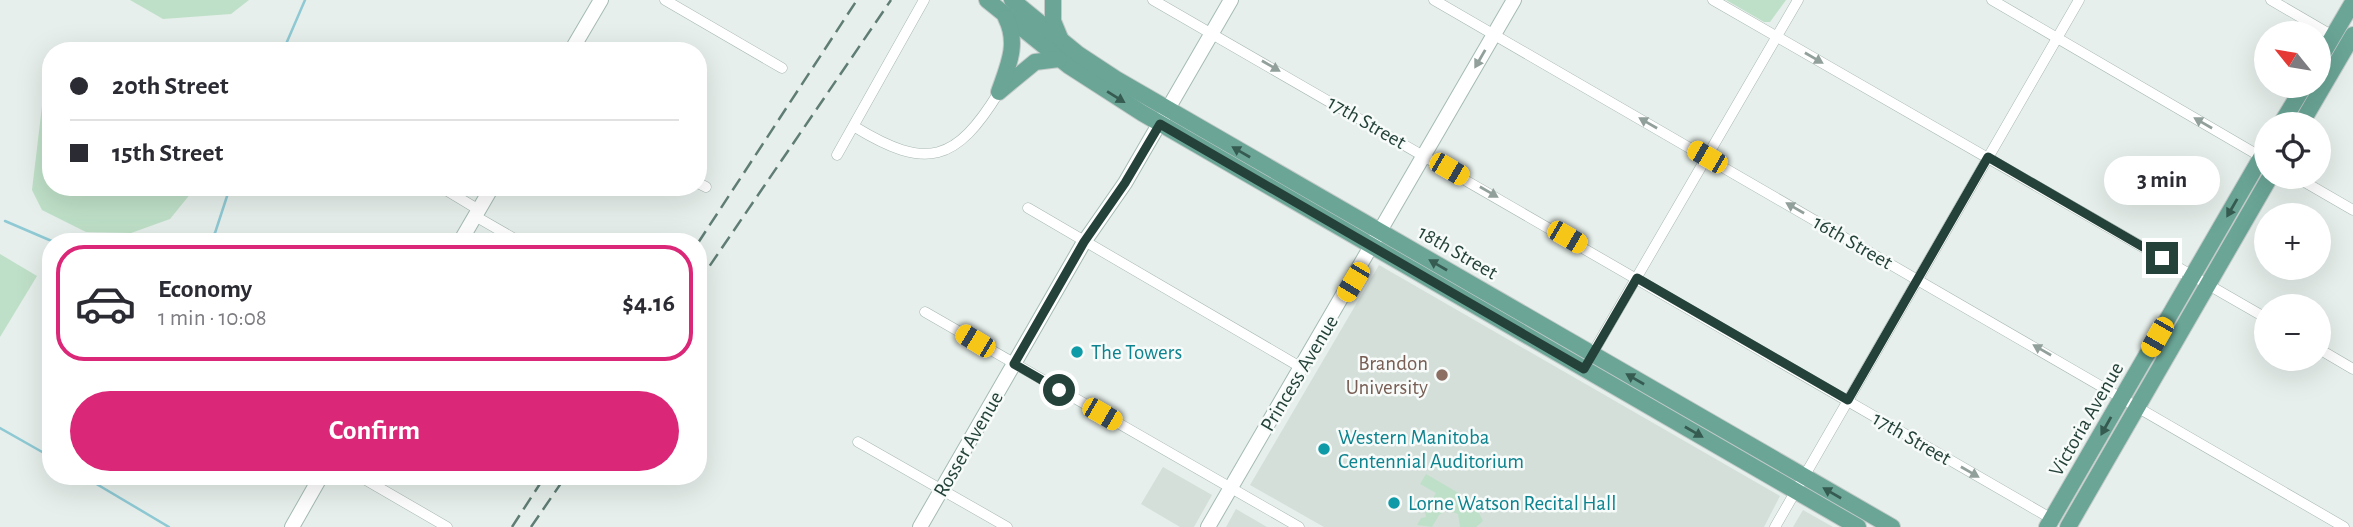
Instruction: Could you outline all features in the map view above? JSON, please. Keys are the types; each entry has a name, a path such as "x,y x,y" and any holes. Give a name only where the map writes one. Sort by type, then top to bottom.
{"main road":[{"name":"18th Street","path":"987,0 1059,59 1381,232 1892,527"},
{"name":"18th Street","path":"1012,0 1164,117 1373,248 1858,527"},
{"path":"1054,0 1052,21 1061,40"},
{"path":"2308,112 2347,41 2353,2"},
{"path":"999,92 1013,49 1013,33 1005,15"},
{"path":"2331,52 2347,41"},
{"path":"999,92 1035,62 1059,59"},
{"name":"Victoria Avenue","path":"2046,522 2065,497 2254,173"},
{"name":"Victoria Avenue","path":"2068,527 2263,189"}],"street":[{"path":"576,42 601,0"},
{"path":"664,0 782,68"},
{"path":"837,155 924,0"},
{"name":"17th Street","path":"1153,0 1848,400 2046,522"},
{"name":"Rosser Avenue","path":"920,527 1084,242 1125,183 1231,0"},
{"name":"16th Street","path":"1434,0 2344,527"},
{"name":"Princess Avenue","path":"1208,527 1373,248 1514,0"},
{"path":"1713,0 2254,311"},
{"path":"1584,369 1798,0"},
{"path":"1992,0 2254,149"},
{"path":"1775,527 2079,0"},
{"path":"2271,0 2347,41"},
{"path":"855,127 899,152 939,152 950,148 974,130 999,92"},
{"path":"2317,189 2353,210"},
{"path":"453,196 507,233"},
{"path":"465,233 487,196"},
{"path":"1028,208 1302,368"},
{"path":"925,312 1299,527"},
{"path":"2331,356 2353,369"},
{"path":"858,442 1007,527"},
{"path":"292,527 316,485"},
{"path":"375,485 447,527"}],"shaded area":[{"name":"Brandon University","path":"1379,265 1780,496 1764,527 1324,527 1250,485"},
{"path":"1163,467 1212,495 1194,527 1180,527 1141,504"},
{"path":"1236,509 1267,527 1226,527"},
{"path":"1803,510 1833,527 1793,527"}],"green space":[{"path":"130,0 249,0 231,14 163,19"},
{"path":"1726,0 1786,0 1770,22 1764,22"},
{"path":"42,106 42,196 189,196 170,219 131,233 86,232 42,210 32,190"},
{"path":"0,254 37,276 0,337"},
{"path":"1426,474 1481,506 1478,511 1483,521 1476,527 1460,527 1458,514 1447,510 1439,515 1432,527 1417,525 1421,518 1426,517 1425,512 1436,493 1420,484"}],"waterway":[{"path":"287,42 305,0"},
{"path":"215,233 227,196"},
{"path":"5,221 42,237"},
{"path":"0,428 42,452"},
{"path":"98,485 169,527"}],"railway":[{"path":"705,233 857,0"},
{"path":"707,270 891,0"},
{"path":"512,527 539,485"},
{"path":"531,527 560,485"}],"place":[{"name":"The Towers","path":"1077,352"},
{"name":"Brandon University","path":"1442,375"},
{"name":"Western Manitoba Centennial Auditorium","path":"1324,449"},
{"name":"Lorne Watson Recital Hall","path":"1394,503"}],"route":[{"path":"1059,390 1014,364 1084,242 1125,183 1160,124 1584,369 1637,278 1848,400 1988,157 2162,258"}]}
